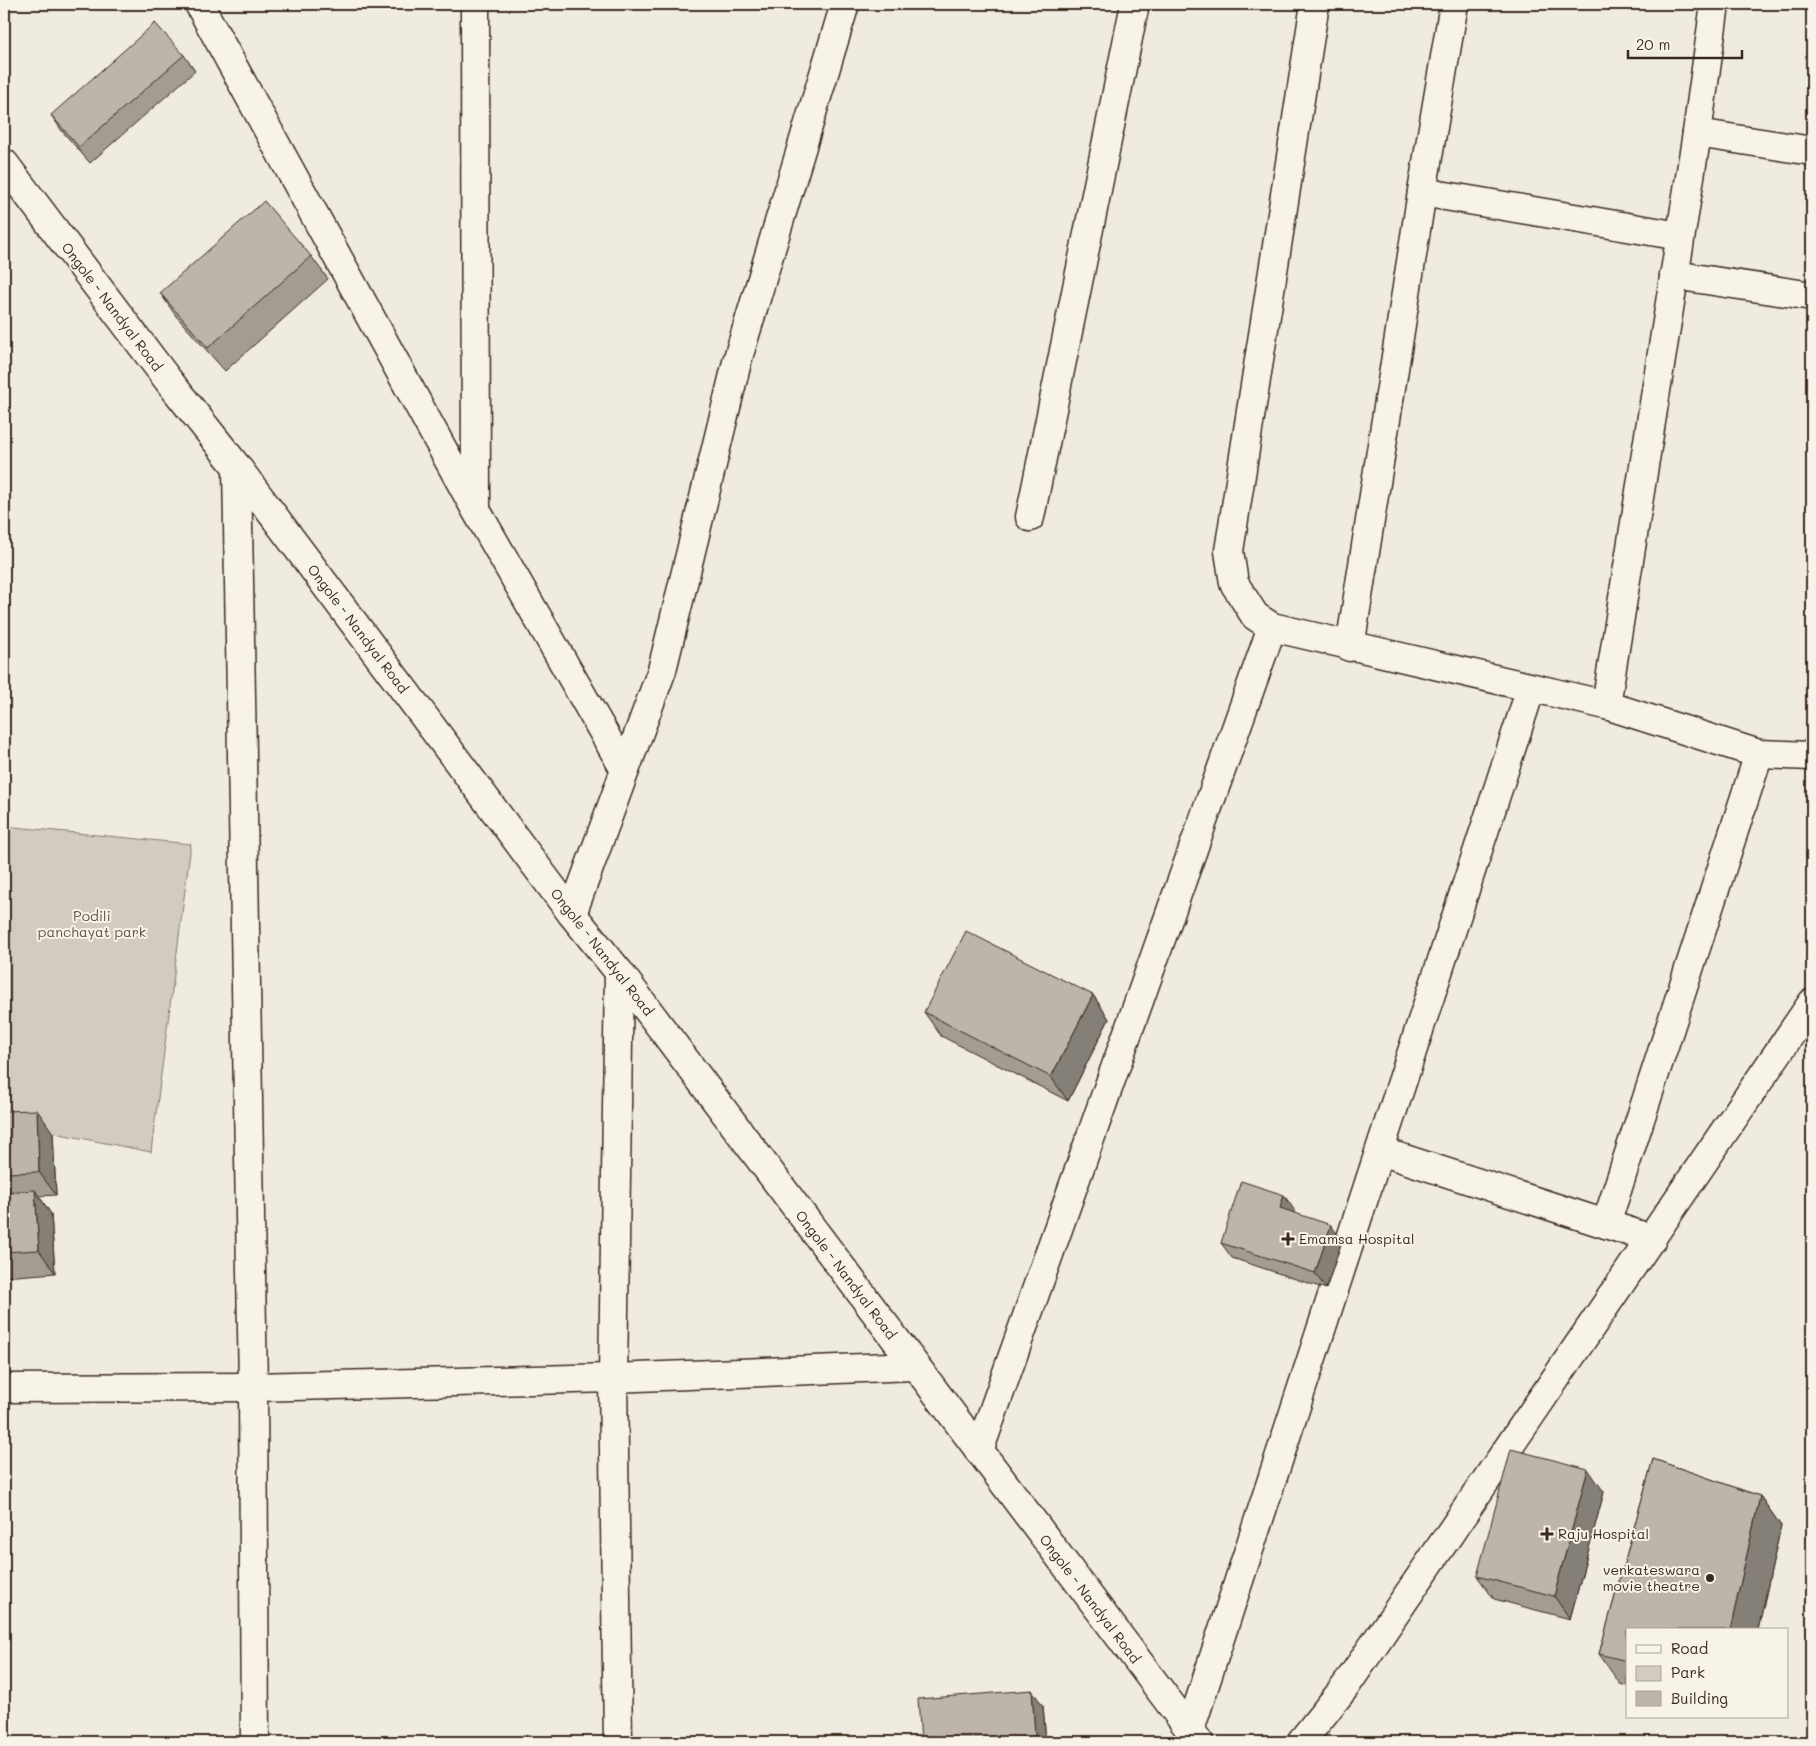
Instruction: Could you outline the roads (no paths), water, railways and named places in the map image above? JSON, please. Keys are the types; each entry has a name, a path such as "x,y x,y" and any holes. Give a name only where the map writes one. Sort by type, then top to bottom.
{"street":[{"path":"199,4 476,510 625,770"},
{"path":"475,4 476,510"},
{"path":"572,914 662,670 738,358 845,4"},
{"path":"1030,517 1135,4"},
{"path":"1315,4 1229,551 1234,583 1255,616 1272,627 1350,647 1606,705 1759,754 1812,756"},
{"path":"1350,647 1422,192 1454,4"},
{"path":"1606,705 1697,133 1715,4"},
{"path":"1697,133 1812,151"},
{"name":"Ongole - Nandyal Road","path":"4,163 168,380 237,466 572,914 619,972 1194,1736"},
{"path":"1422,192 1680,236"},
{"path":"1674,275 1812,296"},
{"path":"237,466 253,1387 255,1742"},
{"path":"979,1451 1272,627"},
{"path":"1194,1736 1380,1151 1531,688"},
{"path":"1606,1224 1759,754"},
{"path":"618,1742 613,1378 619,972"},
{"path":"1301,1742 1345,1688 1812,1003"},
{"path":"1380,1151 1652,1239"},
{"path":"4,1388 253,1387 613,1378 914,1366"}],"place":[{"name":"Emamsa Hospital","path":"1288,1239"},
{"name":"Raju Hospital","path":"1547,1534"},
{"name":"venkateswara movie theatre","path":"1710,1578"}],"park label":[{"name":"Podili panchayat park","path":"92,924"}]}
